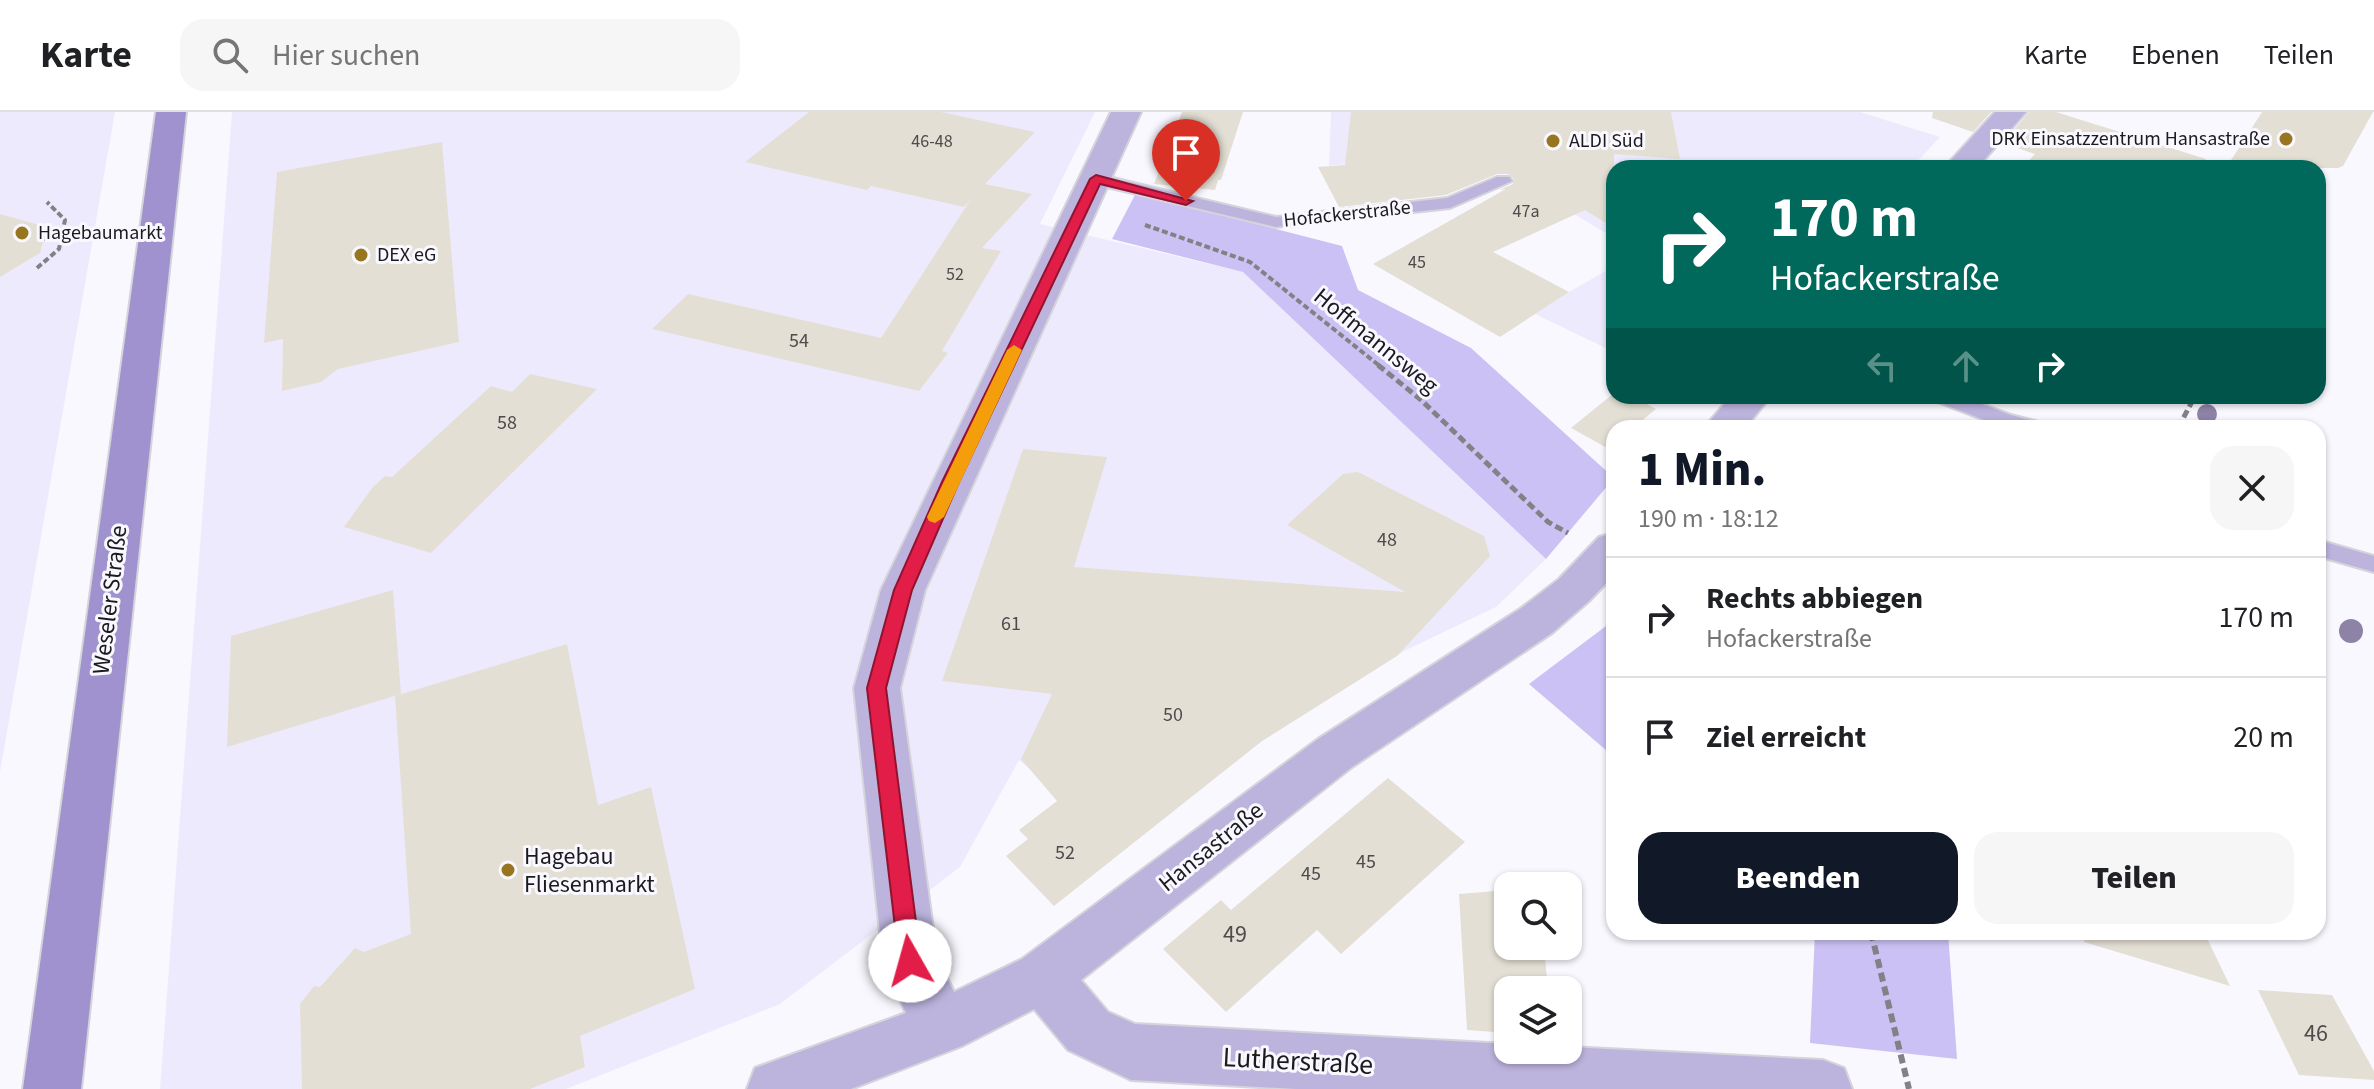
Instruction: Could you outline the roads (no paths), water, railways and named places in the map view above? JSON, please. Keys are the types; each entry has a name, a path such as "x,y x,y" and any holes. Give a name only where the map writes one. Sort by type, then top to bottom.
{"main road":[{"name":"Weseler Straße","path":"52,1089 171,112"}],"street":[{"path":"942,1027 910,961 877,688 903,590 1126,112"},
{"path":"1967,160 2011,112"},
{"path":"1730,420 1745,404"},
{"name":"Hansastraße","path":"776,1089 942,1027 1042,977 1120,921 1264,805 1335,753 1536,621 1574,590 1606,557"},
{"name":"Lutherstraße","path":"1042,977 1088,1031 1131,1052 1823,1089"}],"lane":[{"name":"Hofackerstraße","path":"1090,192 1276,222 1450,203 1503,181"},
{"path":"1962,404 2002,420"},
{"path":"2326,550 2374,564"}],"place":[{"name":"DRK Einsatzzentrum Hansastraße","path":"2286,139"},
{"name":"ALDI Süd","path":"1553,141"},
{"name":"Hagebaumarkt","path":"22,233"},
{"name":"DEX eG","path":"361,255"},
{"name":"Hagebau Fliesenmarkt","path":"508,870"}]}
